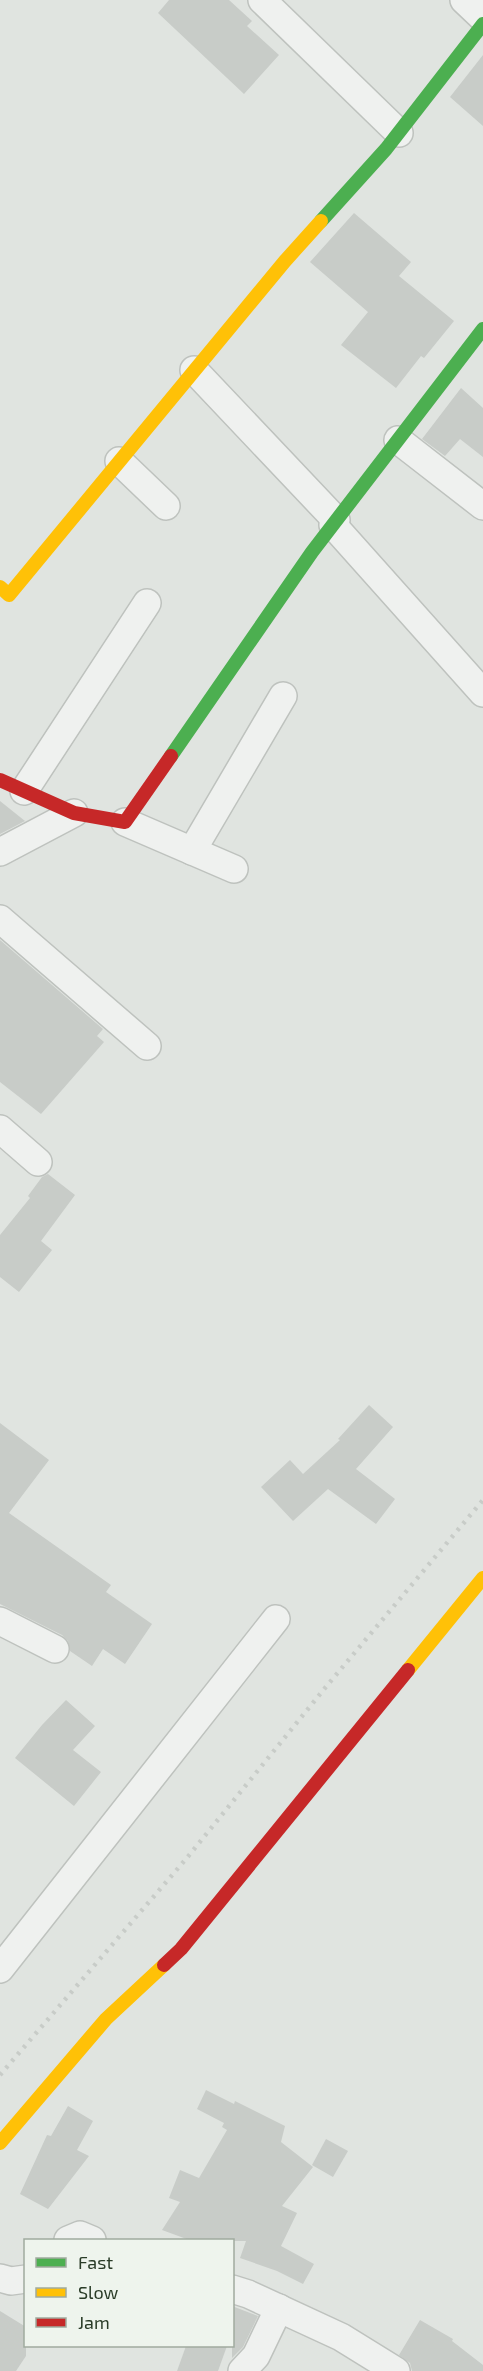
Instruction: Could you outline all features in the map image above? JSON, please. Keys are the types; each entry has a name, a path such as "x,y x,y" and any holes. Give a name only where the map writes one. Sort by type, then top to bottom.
{"street":[{"path":"262,0 399,133"},
{"path":"464,0 483,18"},
{"path":"3,595 119,461 285,261 399,133 483,24"},
{"path":"125,822 312,552 483,329"},
{"path":"194,370 335,522 483,693"},
{"path":"398,440 483,506"},
{"path":"119,461 165,506"},
{"path":"147,603 12,786 74,813 125,822 234,869"},
{"path":"192,850 283,696"},
{"path":"0,852 74,813"},
{"path":"0,919 147,1046"},
{"path":"0,1129 38,1162"},
{"path":"0,2143 106,2019 181,1949 483,1578"},
{"path":"0,1969 276,1619"},
{"path":"0,1621 56,1649"},
{"path":"72,2239 80,2235 88,2239"},
{"path":"0,2278 11,2281 24,2279"},
{"path":"234,2290 341,2337 396,2371"},
{"path":"242,2371 256,2356 279,2308"}],"building":[{"path":"169,0 229,0 252,21 247,26 279,55 244,94 158,13"},
{"path":"483,55 483,126 450,97"},
{"path":"354,213 411,262 399,276 454,321 424,358 421,356 396,388 341,345 368,312 310,262"},
{"path":"461,388 483,408 483,457 460,439 445,456 422,439"},
{"path":"0,801 25,821 0,834"},
{"path":"0,940 103,1029 97,1036 104,1042 41,1114 0,1082"},
{"path":"48,1174 75,1195 41,1241 52,1250 19,1292 0,1277 0,1235 30,1198 28,1196 42,1177"},
{"path":"369,1405 393,1427 356,1469 395,1499 376,1524 328,1489 293,1521 261,1487 290,1460 303,1474 340,1440 338,1439"},
{"path":"0,1423 49,1460 9,1513 111,1585 106,1592 152,1624 125,1664 103,1649 92,1666 70,1651 68,1641 62,1635 0,1604"},
{"path":"66,1700 95,1726 73,1750 101,1772 74,1806 15,1758"},
{"path":"206,2090 234,2104 235,2101 285,2126 281,2142 313,2167 282,2206 297,2213 281,2246 314,2264 303,2284 277,2271 240,2258 246,2241 187,2239 162,2230 180,2202 169,2198 180,2170 199,2178 227,2130 222,2127 224,2123 197,2109"},
{"path":"68,2106 93,2121 77,2150 89,2156 48,2209 20,2194 47,2135 51,2136"},
{"path":"326,2139 348,2151 333,2177 312,2165"},
{"path":"234,2307 258,2316 243,2347 232,2358"},
{"path":"0,2311 24,2326 26,2356 16,2371 0,2371"},
{"path":"420,2320 453,2339 452,2341 483,2365 483,2371 412,2371 410,2363 399,2355"},
{"path":"186,2347 227,2347 218,2371 177,2371"}],"railway":[{"path":"0,2075 186,1859 325,1688 483,1500"}],"traffic: fast":[{"path":"321,221 386,149 483,24"},
{"path":"171,756 312,552 483,329"}],"traffic: slow":[{"path":"0,587 9,595 285,261 321,221"},
{"path":"408,1670 483,1578"},
{"path":"0,2143 106,2019 164,1965"}],"traffic: jam":[{"path":"0,780 74,813 125,822 171,756"},
{"path":"164,1965 181,1949 408,1670"}]}
